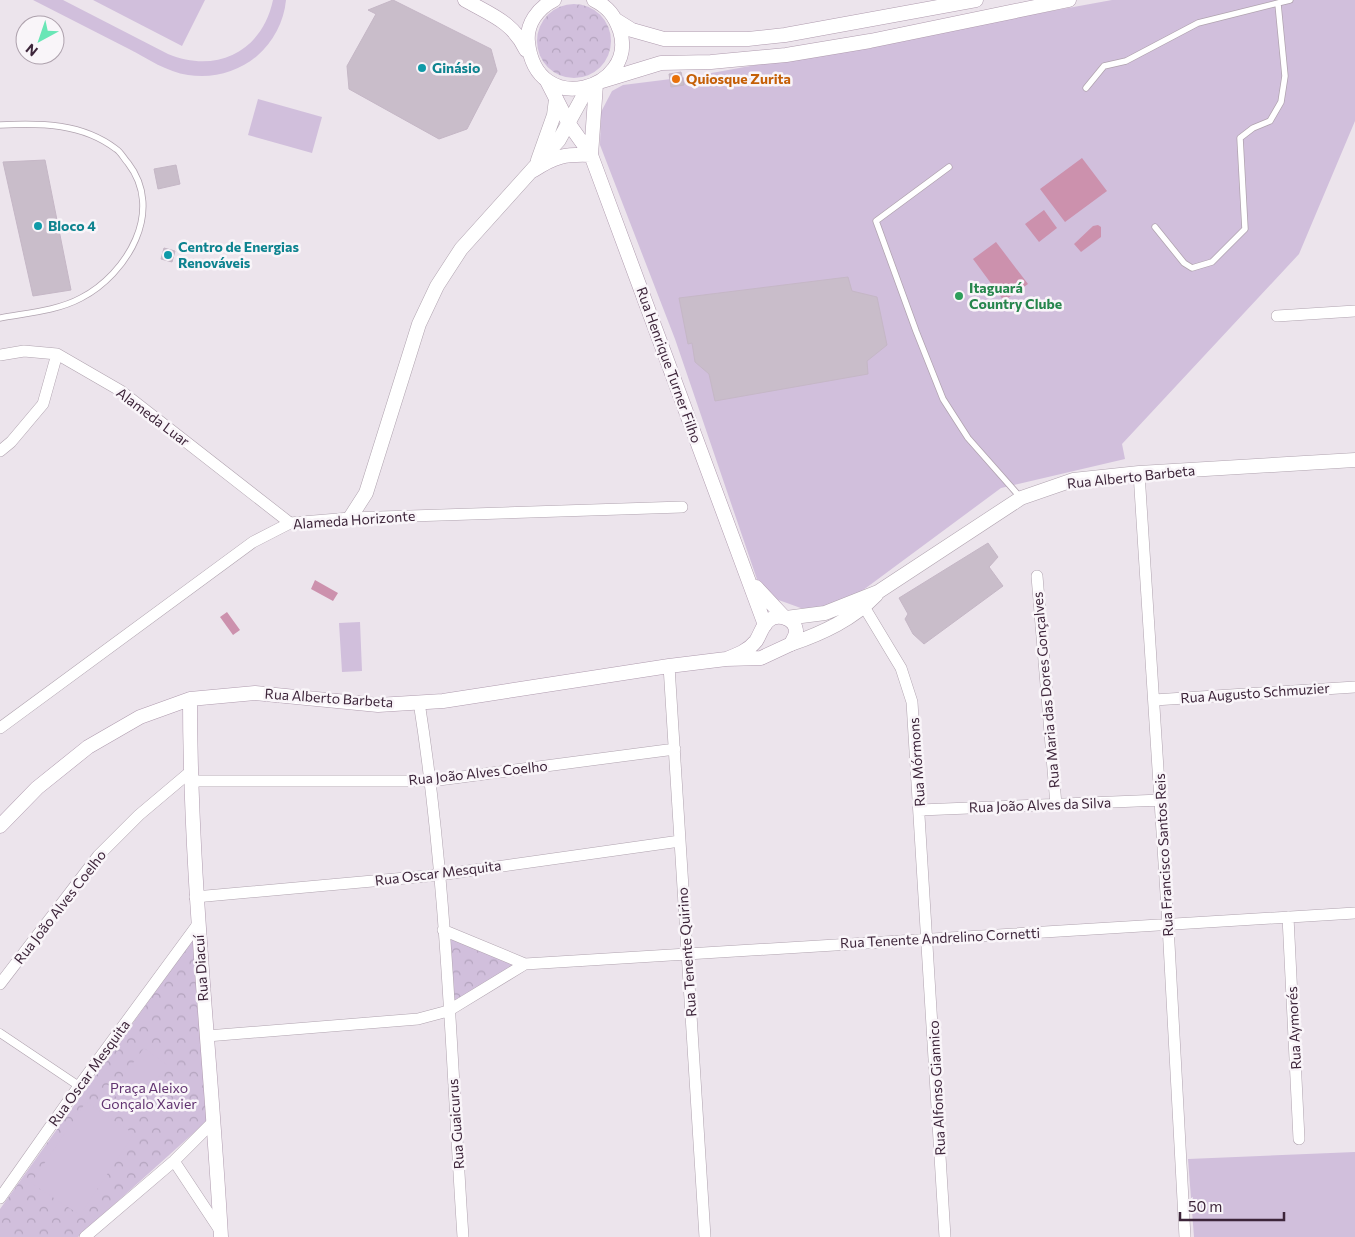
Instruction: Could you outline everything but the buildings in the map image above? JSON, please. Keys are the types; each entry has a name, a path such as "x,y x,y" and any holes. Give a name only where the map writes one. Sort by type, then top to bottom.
{"main road":[{"name":"Rua Henrique Turner Filho","path":"465,0 510,26 520,37 540,77 547,82 569,124 591,155 764,625"},
{"path":"529,57 527,36 531,21 545,5 554,0"},
{"path":"600,2 616,20 632,30 664,39 748,38 785,35 976,0"},
{"path":"547,82 558,87 595,85 661,63 711,62 786,55 870,41 1069,0"},
{"path":"350,518 366,494 419,324 438,286 461,249 534,170 569,124 595,85 615,68 621,49 621,36 616,20"},
{"name":"Rua Henrique Turner Filho","path":"591,155 595,85"},
{"path":"534,170 551,123 556,99"},
{"path":"534,170 552,158 570,154 591,155"},
{"name":"Rua Alberto Barbeta","path":"861,603 1021,498 1072,480 1139,473 1355,460"},
{"path":"747,575 765,599 794,624 796,633 787,647"},
{"path":"726,659 743,652 756,641 764,625 776,616 785,617 825,613 861,603"},
{"path":"726,659 761,658 837,625 861,603"},
{"path":"764,625 764,639 771,647 787,647"},
{"name":"Rua Alberto Barbeta","path":"0,826 37,788 88,747 140,717 190,698 255,693 378,705 443,701 726,659"},
{"name":"Rua Diacuí","path":"190,698 190,777 195,898 221,1234"}],"street":[{"path":"1278,316 1355,311"},
{"name":"Alameda Luar","path":"0,355 24,351 57,354 121,391 290,523"},
{"path":"0,451 12,442 43,404 57,354"},
{"name":"Rua Francisco Santos Reis","path":"1139,473 1168,925 1185,1237"},
{"name":"Alameda Horizonte","path":"0,728 253,542 290,523 350,518 682,507"},
{"name":"Rua Maria das Dores Gonçalves","path":"1037,576 1056,805"},
{"name":"Rua Mórmons","path":"861,603 902,668 912,702 928,939"},
{"name":"Rua Tenente Quirino","path":"669,666 705,1237"},
{"name":"Rua Augusto Schmuzier","path":"1154,700 1355,687"},
{"name":"Rua Guaicurus","path":"419,702 431,781 439,875 463,1237"},
{"name":"Rua João Alves Coelho","path":"0,984 98,856 139,815 190,777 431,781 674,749"},
{"name":"Rua João Alves da Silva","path":"920,810 1160,800"},
{"name":"Rua Oscar Mesquita","path":"195,898 439,875 680,841"},
{"name":"Rua Tenente Andrelino Cornetti","path":"526,964 1355,913"},
{"name":"Rua Aymorés","path":"1288,917 1299,1139"},
{"name":"Rua Oscar Mesquita","path":"0,1198 79,1086 198,924"},
{"path":"443,930 526,964"},
{"name":"Rua Alfonso Giannico","path":"928,939 945,1237"},
{"path":"207,1036 418,1019 448,1011 526,964"},
{"path":"0,1033 79,1086"},
{"path":"85,1237 174,1161 212,1122"},
{"path":"174,1161 221,1234"}],"lane":[{"path":"1086,88 1104,66 1126,61 1198,23 1290,0"},
{"path":"1155,227 1184,263 1192,268 1212,262 1245,229 1240,138 1253,128 1270,121 1281,102 1284,76 1278,4"},
{"path":"0,125 37,123 67,126 95,137 117,149 135,172 142,191 144,217 126,258 111,279 80,299 39,311 0,318"},
{"path":"949,167 876,221 916,332 943,398 968,438 1021,498"}],"green space":[{"path":"33,0 63,0 168,54 186,60 203,61 219,59 234,54 248,45 259,33 267,18 273,0 286,0 283,16 277,31 257,56 250,62 233,70 207,76 188,75 165,68"},
{"path":"93,0 205,0 182,46"},
{"name":"Itaguará Country Clube","path":"1112,0 1355,0 1355,121 1299,254 1122,444 1125,459 1001,488 847,602 809,611 762,594 675,339 600,145 601,112 612,91 623,85 695,76"},
{"path":"567,4 581,4 595,10 605,20 611,34 609,55 595,72 581,78 567,78 553,72 543,62 537,48 537,34 543,20 553,10"},
{"path":"258,99 322,117 312,153 248,135"},
{"path":"360,622 362,671 342,672 339,623"},
{"path":"445,931 520,964 450,1008"},
{"name":"Praça Aleixo Gonçalo Xavier","path":"193,939 208,1120 78,1237 0,1237 0,1209"},
{"path":"144,1048 167,1065 135,1111 111,1093"},
{"path":"86,1102 134,1134 80,1215 31,1183"},
{"path":"1355,1152 1355,1237 1194,1237 1188,1159"}],"shaded area":[{"path":"1082,158 1107,191 1065,222 1040,189"},
{"path":"1044,210 1057,228 1039,242 1025,224"},
{"path":"1098,225 1101,227 1101,237 1081,252 1074,244 1093,226"},
{"path":"996,242 1028,284 1004,301 973,259"},
{"path":"315,580 338,593 333,601 311,589"},
{"path":"227,612 240,630 233,635 220,617"}],"place":[{"name":"Ginásio","path":"422,68"},
{"name":"Quiosque Zurita","path":"676,79"},
{"name":"Bloco 4","path":"38,226"},
{"name":"Centro de Energias Renováveis","path":"168,255"},
{"name":"Itaguará Country Clube","path":"959,296"}]}
